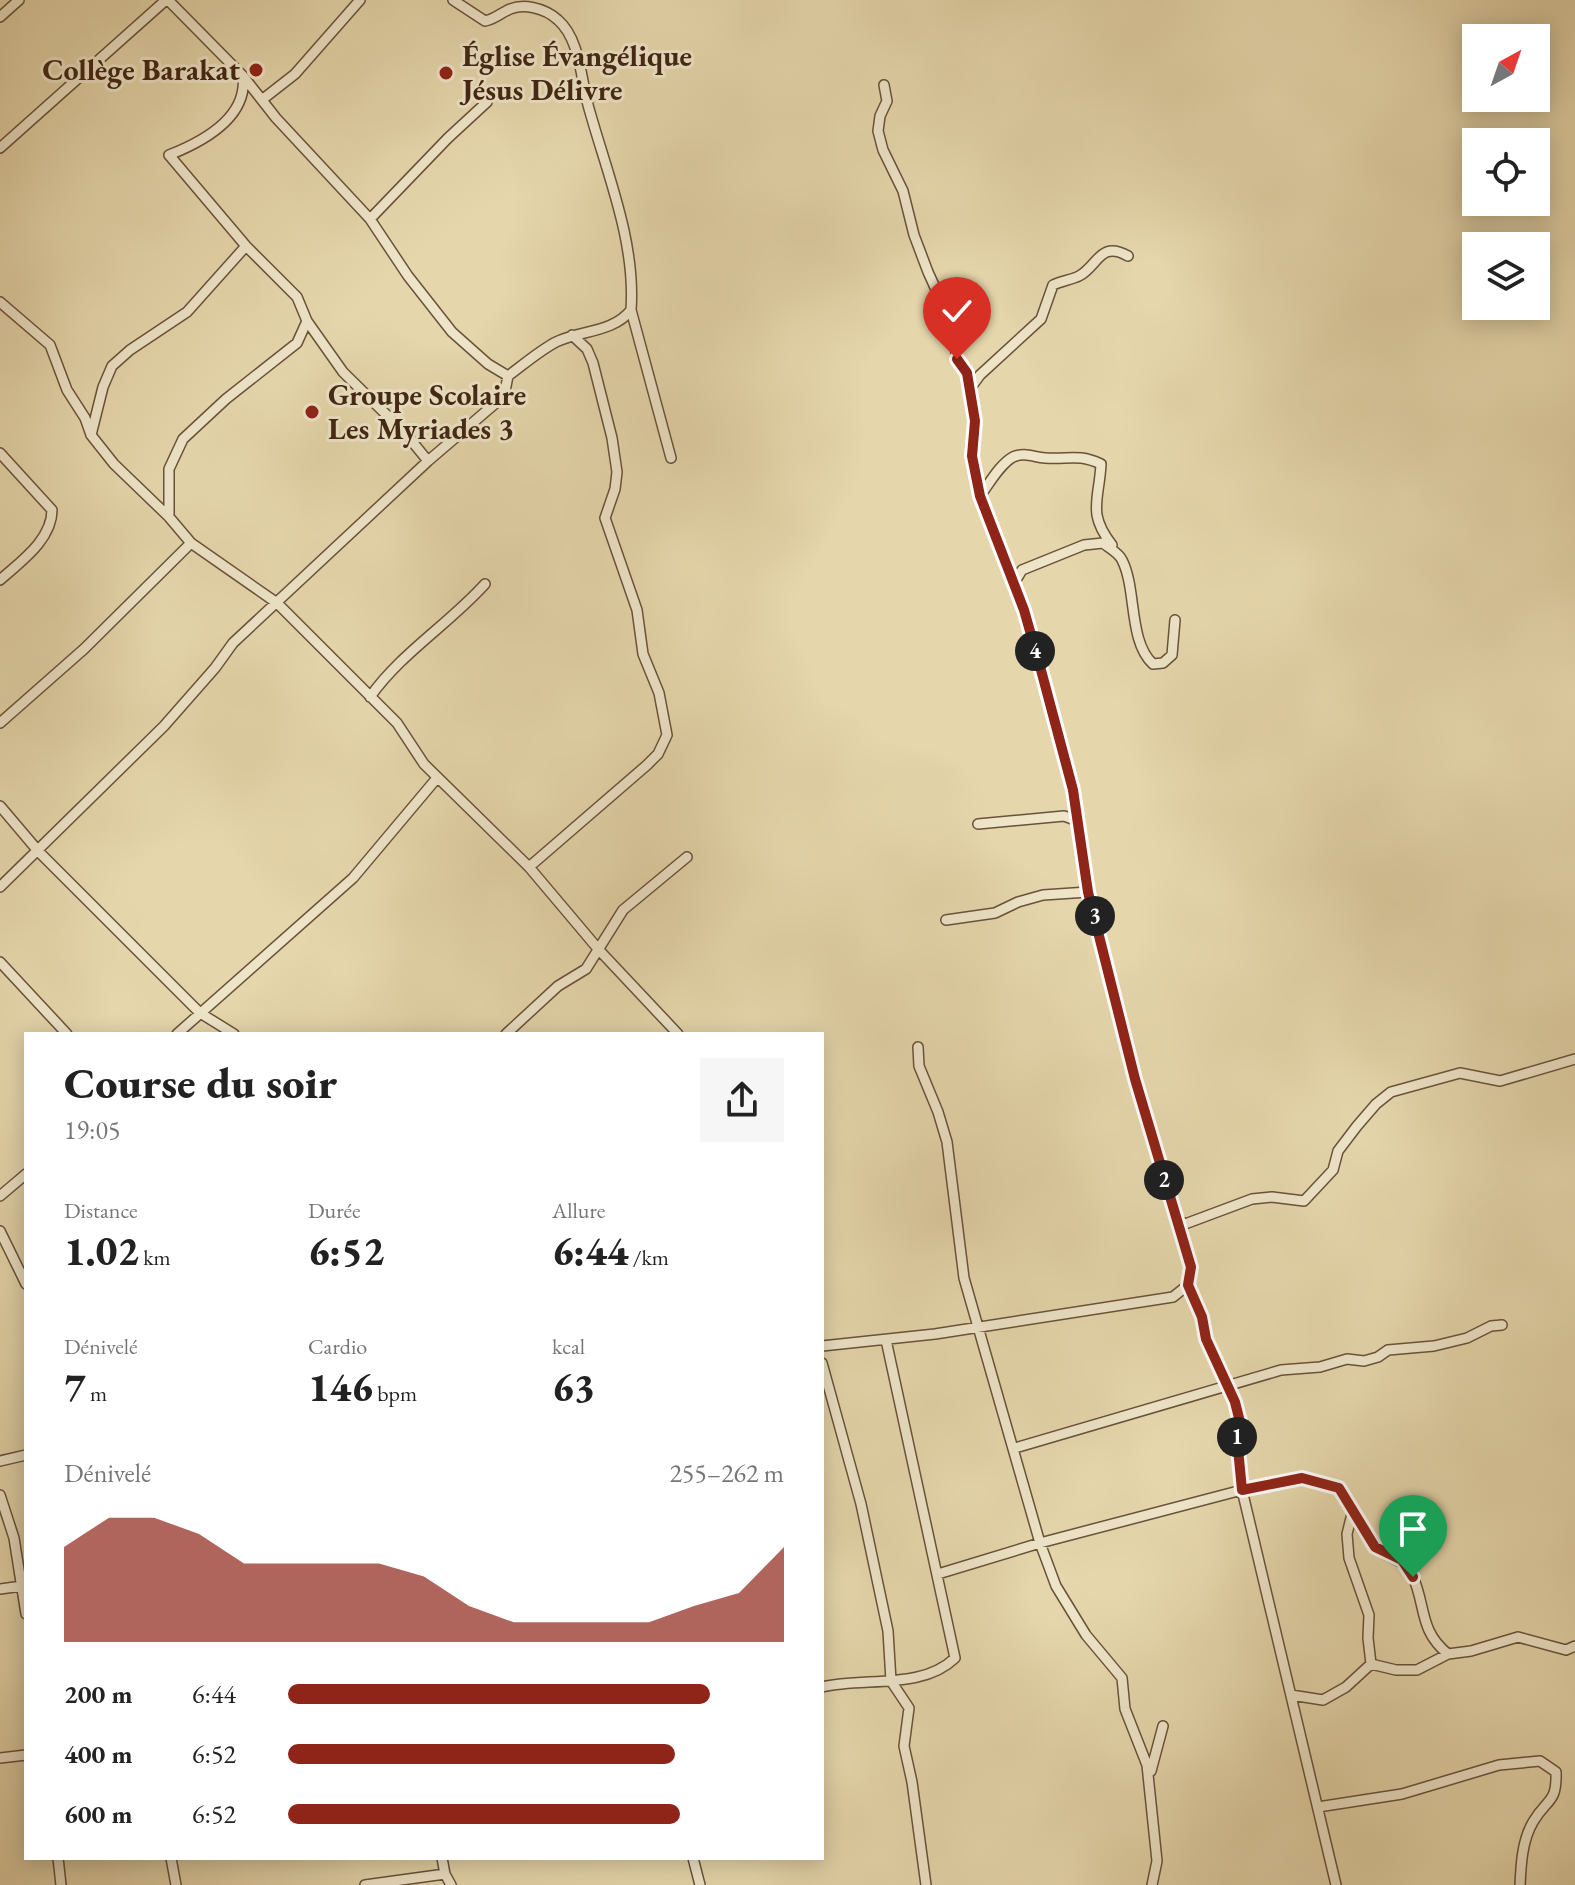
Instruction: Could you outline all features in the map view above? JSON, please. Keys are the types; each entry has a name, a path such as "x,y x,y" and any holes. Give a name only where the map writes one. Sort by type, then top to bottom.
{"street":[{"path":"0,17 19,0"},
{"path":"263,99 295,74 360,0"},
{"path":"453,0 485,21 515,8 529,6 542,10 559,20 573,41 621,220 632,288 631,310 671,458"},
{"path":"1,145 162,1 243,76 276,118 370,219 408,276 452,332 488,364 508,376"},
{"path":"243,76 245,91 230,115 214,132 169,155 246,246 297,297 307,321 343,372 406,434 428,461"},
{"path":"884,85 887,101 878,131 883,150 903,191 918,247 952,325 957,359 967,373 975,421 972,456 980,496 1024,610 1073,790 1088,892 1135,1079 1191,1267 1188,1285 1202,1317 1206,1339 1235,1402 1240,1422 1237,1438 1242,1490 1336,1885"},
{"path":"370,219 487,102"},
{"path":"91,435 103,387 112,366 130,350 187,312 246,246"},
{"path":"969,390 980,375 1041,319 1049,304 1053,285 1082,275 1097,258 1110,251 1119,251 1128,256"},
{"path":"0,302 50,345 67,390 85,418 91,435 114,464 191,543 277,603 397,723 424,764 529,867 673,1032"},
{"path":"0,887 164,726 233,643 428,461 504,396 508,376 552,344 572,335 600,329 623,319 631,310"},
{"path":"169,517 169,469 183,439 226,399 297,343 307,321"},
{"path":"529,867 658,754 667,735 659,693 643,654 637,610 605,518 617,472 612,438 593,363 587,349 572,335"},
{"path":"0,453 52,510 52,519 44,535 0,580"},
{"path":"980,496 1011,458 1026,454 1046,458 1086,457 1101,464 1095,516 1102,532 1121,558 1141,642 1146,658 1153,664 1163,663 1172,655 1175,620"},
{"path":"0,723 84,649 191,543"},
{"path":"1013,585 1022,570 1084,545 1103,543 1121,558"},
{"path":"370,697 384,677 450,620 485,584"},
{"path":"179,1032 353,878 437,778"},
{"path":"0,806 39,852 200,1013 231,1032"},
{"path":"978,824 1064,816 1078,821"},
{"path":"508,1032 558,986 586,969 623,910 687,857"},
{"path":"946,920 995,913 1043,895 1088,892"},
{"path":"0,962 65,1032"},
{"path":"918,1047 919,1066 947,1142 964,1278 1040,1543 1056,1586 1086,1635 1122,1678 1125,1709 1147,1765 1157,1861 1152,1885"},
{"path":"1175,1219 1185,1224 1252,1199 1272,1197 1304,1201 1333,1170 1338,1151 1357,1126 1391,1092 1460,1073 1500,1081 1575,1059"},
{"path":"0,1196 24,1176"},
{"path":"0,1231 24,1280"},
{"path":"824,1346 979,1327 1173,1297 1188,1285"},
{"path":"1015,1448 1281,1370 1320,1367 1347,1359 1364,1361 1388,1350 1434,1346 1502,1325"},
{"path":"824,1687 891,1681 944,1669 955,1658 886,1340"},
{"path":"824,1370 861,1504 888,1631 891,1681 909,1708 904,1746 926,1885"},
{"path":"0,1461 24,1455"},
{"path":"938,1574 1040,1543 1242,1490 1302,1478 1339,1488 1375,1547 1402,1560 1413,1577 1425,1626 1436,1645 1448,1654"},
{"path":"0,1495 14,1538 24,1600"},
{"path":"1291,1695 1323,1700 1346,1687 1371,1664 1369,1615 1349,1558 1347,1534 1353,1510"},
{"path":"0,1589 22,1586"},
{"path":"1371,1664 1396,1670 1417,1670 1448,1654 1471,1651 1518,1637 1566,1650 1575,1646"},
{"path":"1149,1778 1163,1726"},
{"path":"0,1758 24,1755"},
{"path":"1318,1807 1402,1794 1499,1765 1540,1761 1556,1772 1556,1791 1532,1823 1521,1857 1520,1885"},
{"path":"58,1860 61,1885"},
{"path":"171,1860 176,1885"},
{"path":"442,1860 451,1885"},
{"path":"694,1860 700,1885"},
{"path":"365,1885 445,1874"}],"place":[{"name":"Collège Barakat","path":"256,70"},
{"name":"Église Évangélique Jésus Délivre","path":"446,73"},
{"name":"Groupe Scolaire Les Myriades 3","path":"312,412"}],"route":[{"path":"957,359 967,373 975,421 972,456 980,496 1024,610 1073,790 1088,892 1135,1079 1191,1267 1188,1285 1202,1317 1206,1339 1235,1402 1240,1422 1237,1438 1242,1490 1302,1478 1339,1488 1375,1547 1402,1560 1413,1577"}]}
